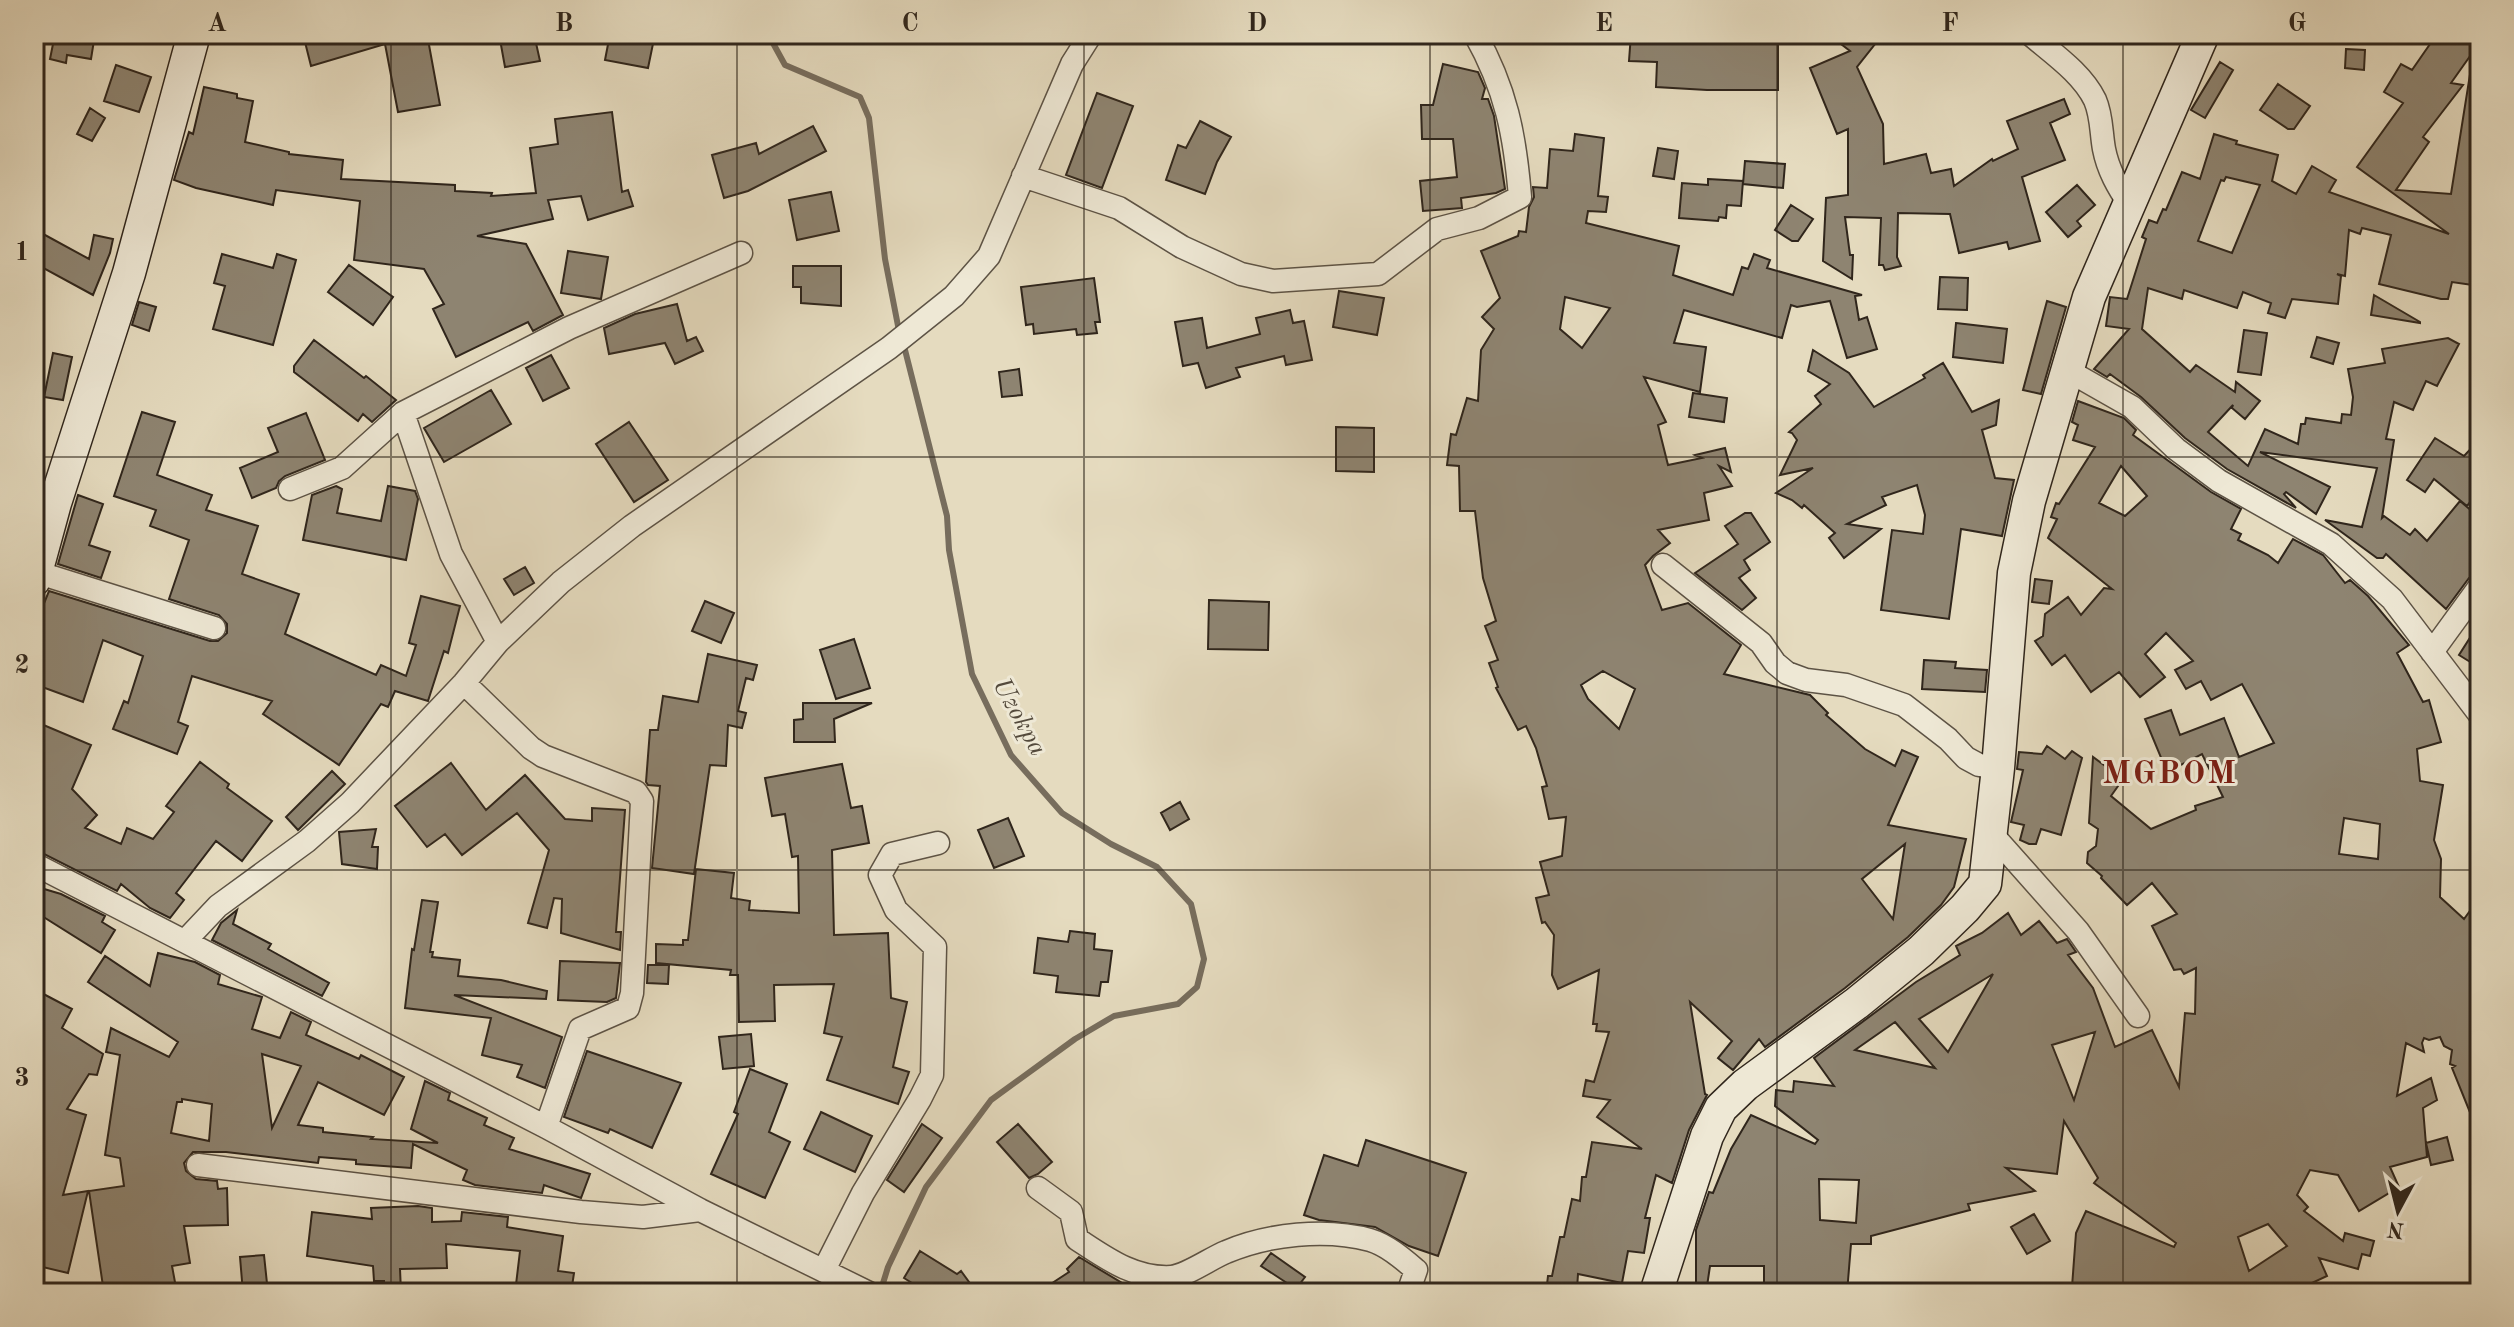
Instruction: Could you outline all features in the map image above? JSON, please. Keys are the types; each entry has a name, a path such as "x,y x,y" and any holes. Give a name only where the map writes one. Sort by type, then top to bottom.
{"main road":[{"path":"35,576 55,503 129,273 194,34"},
{"path":"1656,1293 1707,1136 1721,1108 1745,1085 1857,1003 1921,951 1985,884 2014,573 2029,501 2089,297 2203,34"}],"street":[{"path":"185,941 218,906 307,841 350,803 464,683 498,642 561,582 632,526 889,348 954,296 989,256 1072,64 1091,34"},
{"path":"1023,176 1119,208 1182,247 1241,274 1273,281 1378,274 1437,229 1479,218 1520,197 1516,143 1508,114 1495,70 1475,34"},
{"path":"2030,34 2083,82 2095,101 2104,150 2115,183 2130,205"},
{"path":"290,489 342,468 403,413 569,328 741,253"},
{"path":"2067,370 2132,407 2176,449 2219,481 2331,544 2392,599 2480,715"},
{"path":"403,413 451,554 498,642"},
{"path":"1663,565 1761,643 1775,663 1787,673 1806,680 1846,685 1904,705 1948,739 1966,758 1979,765 1998,768"},
{"path":"35,576 214,628"},
{"path":"2432,652 2480,586"},
{"path":"464,683 543,756 636,792 642,801 632,993 628,1008 580,1029 546,1127"},
{"path":"1991,833 2078,931 2138,1016"},
{"path":"824,1270 863,1193 932,1075 935,947 896,910 880,875 892,854 938,843"},
{"path":"34,864 546,1127 700,1210 868,1293"},
{"path":"198,1165 597,1214 643,1217 700,1210"},
{"path":"1038,1188 1071,1212 1077,1239 1125,1271 1173,1277 1228,1251 1271,1239 1321,1234 1372,1240 1398,1255 1416,1270 1408,1293"}],"building":[{"path":"55,34 95,34 91,59 67,55 66,63 50,59"},
{"path":"303,34 427,34 440,105 398,112 385,44 311,66"},
{"path":"499,34 534,34 540,61 505,67"},
{"path":"610,34 655,34 648,68 605,60"},
{"path":"1631,34 1711,34 1710,42 1778,41 1778,90 1656,87 1657,62 1629,61"},
{"path":"1828,34 1883,34 1857,67 1883,124 1884,164 1926,154 1931,173 1951,169 1954,186 1992,159 2018,149 2007,121 2064,99 2070,114 2050,123 2065,160 2022,177 2040,241 2009,249 2007,242 1959,253 1950,214 1898,213 1897,257 1901,266 1885,270 1883,265 1879,265 1881,218 1845,217 1850,255 1853,255 1852,279 1823,261 1826,198 1848,195 1848,129 1837,134 1810,68 1850,51"},
{"path":"2437,34 2480,34 2480,42 2451,83 2463,85 2423,137 2429,142 2396,190 2451,194 2471,68 2480,69 2480,286 2452,282 2448,299 2441,299 2379,284 2391,235 2362,228 2360,234 2349,230 2345,276 2337,274 2341,276 2338,304 2292,299 2285,318 2268,313 2271,303 2243,292 2237,308 2184,290 2182,299 2148,288 2142,329 2190,372 2196,365 2235,392 2236,382 2260,401 2245,419 2232,408 2233,405 2208,432 2248,466 2265,429 2298,444 2301,424 2305,424 2306,418 2341,423 2342,414 2351,415 2353,397 2348,369 2385,363 2382,349 2448,338 2459,344 2437,386 2426,381 2413,410 2394,402 2386,439 2394,440 2382,518 2384,516 2410,535 2415,529 2427,541 2460,501 2480,518 2480,572 2469,578 2446,609 2386,554 2383,558 2377,558 2325,520 2362,527 2377,468 2260,452 2330,487 2316,514 2286,492 2284,494 2296,508 2227,469 2185,438 2141,397 2110,374 2107,377 2094,369 2129,329 2106,326 2110,297 2127,299 2149,220 2157,223 2163,209 2166,210 2182,172 2200,179 2214,134 2237,141 2236,144 2278,155 2272,181 2296,194 2312,166 2336,180 2329,192 2449,234 2357,167 2403,103 2384,92 2401,64 2412,70","holes":["2226,177 2260,185 2232,253 2198,241 2221,180 2224,181"]},
{"path":"2346,49 2365,50 2364,70 2345,68"},
{"path":"2220,62 2233,70 2205,118 2191,110"},
{"path":"1443,64 1478,72 1485,88 1482,99 1488,99 1494,116 1505,189 1461,198 1462,208 1423,211 1420,181 1457,177 1453,139 1422,139 1421,105 1433,105"},
{"path":"116,65 151,77 139,112 104,101"},
{"path":"2278,84 2310,106 2294,129 2288,129 2260,110"},
{"path":"204,87 253,101 245,142 289,154 343,160 341,179 455,185 455,191 492,193 491,196 536,193 530,148 558,144 555,119 612,112 622,192 628,190 633,206 588,220 581,196 548,200 553,219 477,236 526,244 563,315 533,331 528,322 456,357 433,309 444,304 424,269 354,260 360,201 276,190 273,205 174,180 189,132 193,134"},
{"path":"1097,93 1133,106 1102,188 1066,175"},
{"path":"90,108 105,118 92,141 77,134"},
{"path":"1200,121 1231,137 1205,194 1166,180 1178,145 1186,148"},
{"path":"813,126 826,151 748,191 724,198 712,155 756,143 759,154"},
{"path":"1575,134 1604,138 1598,196 1608,197 1606,212 1588,211 1586,223 1679,246 1673,275 1733,295 1742,267 1748,269 1754,254 1770,260 1767,268 1862,295 1855,296 1859,320 1867,317 1877,349 1847,358 1830,301 1797,307 1791,305 1782,338 1684,310 1674,343 1706,347 1700,392 1644,377 1666,422 1658,425 1668,465 1702,458 1695,455 1725,448 1731,472 1719,466 1732,486 1704,493 1709,520 1658,530 1670,543 1645,565 1662,610 1688,603 1741,645 1724,674 1810,695 1828,713 1826,715 1865,749 1895,766 1902,750 1918,757 1888,825 1966,839 1954,887 1941,905 1908,937 1845,988 1765,1047 1759,1039 1733,1070 1718,1058 1732,1041 1690,1002 1707,1095 1689,1130 1672,1183 1656,1175 1645,1218 1650,1218 1644,1253 1628,1251 1622,1283 1578,1274 1577,1289 1564,1288 1563,1293 1546,1293 1548,1276 1552,1276 1572,1199 1580,1201 1582,1177 1586,1177 1592,1142 1642,1149 1597,1117 1610,1100 1583,1096 1586,1080 1594,1082 1609,1032 1596,1031 1597,1024 1593,1024 1599,970 1558,989 1552,975 1554,935 1545,922 1542,923 1536,898 1549,895 1540,862 1562,856 1566,817 1549,819 1542,787 1547,786 1536,748 1526,726 1518,730 1496,688 1489,663 1498,660 1485,626 1496,621 1483,578 1475,511 1460,511 1459,466 1447,465 1451,434 1456,435 1467,398 1478,401 1481,350 1494,329 1482,317 1500,298 1481,251 1518,236 1519,231 1526,232 1529,207 1534,197 1533,187 1547,188 1550,149 1573,151","holes":["1565,297 1610,308 1582,348 1560,329","1603,671 1635,689 1619,729 1588,699 1581,685","1905,844 1893,919 1862,879"]},
{"path":"1658,148 1678,151 1674,179 1653,176"},
{"path":"1745,161 1785,164 1783,188 1743,184"},
{"path":"1708,179 1743,181 1741,206 1727,205 1726,218 1719,217 1718,221 1679,218 1682,183 1708,185"},
{"path":"2077,185 2095,205 2077,221 2081,226 2068,237 2046,212"},
{"path":"831,192 839,231 797,240 789,200"},
{"path":"1791,205 1813,219 1798,241 1792,241 1775,230"},
{"path":"34,229 89,259 94,235 113,239 93,295 34,263"},
{"path":"568,251 608,257 601,299 561,293"},
{"path":"222,254 273,268 277,254 296,260 273,345 213,329 225,286 214,283"},
{"path":"349,265 393,297 373,325 328,292"},
{"path":"793,266 841,266 841,306 801,303 801,287 793,287"},
{"path":"1940,277 1968,278 1967,310 1938,309"},
{"path":"1094,278 1100,322 1095,322 1097,333 1077,335 1076,329 1034,334 1033,324 1026,325 1021,287"},
{"path":"1339,291 1384,298 1377,335 1333,327"},
{"path":"2374,295 2420,322 2420,323 2371,315"},
{"path":"2047,301 2066,307 2041,394 2023,390"},
{"path":"139,302 156,307 149,331 132,325"},
{"path":"677,304 687,341 696,337 703,351 675,364 665,343 609,354 604,328 635,314"},
{"path":"1290,310 1293,323 1304,321 1312,360 1286,365 1284,356 1236,368 1240,377 1206,388 1198,363 1183,366 1175,322 1202,318 1207,348 1260,334 1256,318"},
{"path":"1956,323 2007,329 2003,363 1953,357"},
{"path":"2244,330 2267,333 2261,375 2238,372"},
{"path":"2317,337 2339,343 2333,364 2311,357"},
{"path":"314,340 396,400 372,422 363,414 358,421 294,372 294,366"},
{"path":"1813,350 1849,373 1874,407 1925,378 1923,375 1943,363 1972,412 1999,400 1996,425 1982,430 1995,478 2014,480 2002,536 1961,529 1949,619 1881,610 1892,530 1923,534 1925,515 1917,485 1882,497 1886,505 1847,524 1881,529 1844,558 1829,538 1835,533 1804,505 1802,508 1776,493 1813,468 1780,475 1797,440 1789,432 1821,404 1815,396 1830,384 1808,371"},
{"path":"53,353 72,357 63,400 44,397"},
{"path":"551,355 569,388 543,401 526,368"},
{"path":"1019,369 1022,395 1002,397 999,372"},
{"path":"491,390 511,424 444,462 424,428"},
{"path":"1693,393 1727,398 1724,422 1689,417"},
{"path":"2078,401 2124,418 2136,430 2133,435 2211,492 2241,509 2231,529 2241,534 2238,540 2278,563 2293,539 2323,555 2345,583 2350,580 2368,596 2409,645 2397,653 2423,702 2429,700 2441,742 2417,749 2420,781 2443,785 2434,840 2441,859 2440,897 2464,919 2480,897 2480,1137 2452,1068 2455,1066 2450,1064 2452,1050 2444,1046 2440,1037 2424,1038 2424,1052 2406,1043 2397,1096 2431,1078 2437,1100 2423,1108 2427,1157 2390,1167 2399,1187 2359,1211 2338,1175 2310,1170 2297,1195 2308,1207 2304,1211 2343,1241 2345,1233 2374,1241 2370,1256 2362,1254 2358,1269 2319,1258 2327,1276 2299,1289 2301,1293 2073,1293 2076,1233 2086,1211 2174,1247 2176,1243 2094,1183 2098,1178 2064,1121 2057,1174 2006,1168 2035,1191 1968,1204 1970,1210 1871,1236 1871,1244 1851,1244 1847,1293 1764,1293 1764,1266 1710,1266 1706,1293 1696,1293 1696,1230 1709,1192 1713,1193 1731,1149 1751,1115 1815,1144 1818,1140 1775,1106 1776,1090 1793,1092 1794,1081 1834,1086 1814,1058 1916,982 1960,955 1956,946 1982,933 2008,913 2021,935 2039,921 2057,943 2067,939 2076,952 2068,955 2093,988 2115,1047 2152,1030 2179,1087 2185,1013 2195,1014 2196,968 2184,974 2181,969 2174,970 2152,926 2177,914 2152,883 2127,905 2087,863 2088,852 2096,846 2098,829 2089,823 2093,757 2123,779 2111,796 2151,829 2196,810 2195,806 2223,797 2202,754 2167,772 2145,719 2171,710 2180,735 2224,718 2239,757 2274,743 2242,684 2211,700 2201,681 2186,689 2175,670 2193,661 2166,633 2145,654 2165,677 2140,697 2119,672 2091,692 2065,655 2052,665 2035,641 2043,636 2045,614 2068,597 2081,615 2104,588 2112,589 2048,538 2057,519 2051,517 2056,503 2059,504 2095,447 2073,440 2078,425 2072,422","holes":["2121,466 2147,496 2125,516 2099,503","2344,818 2380,824 2378,859 2339,854","1993,974 1948,1052 1919,1019","1895,1022 1935,1068 1855,1050","2095,1032 2074,1100 2052,1045","1819,1179 1859,1180 1856,1223 1820,1220","2268,1224 2287,1246 2249,1271 2238,1237"]},
{"path":"142,412 175,422 157,475 212,495 206,510 258,526 242,574 299,594 285,634 376,675 381,665 406,676 416,645 409,643 421,596 460,606 448,653 444,651 428,701 395,691 388,707 381,704 339,765 263,714 272,701 192,676 178,722 188,726 177,754 113,729 124,701 128,703 143,656 103,640 83,702 34,684 43,653 34,650 34,628 49,591 210,641 218,641 227,633 227,624 219,615 169,599 189,540 150,526 156,510 114,496"},
{"path":"306,413 325,460 285,476 276,488 252,498 240,468 278,452 268,428"},
{"path":"629,422 668,480 634,502 596,444"},
{"path":"1336,427 1374,428 1374,472 1336,471"},
{"path":"2435,438 2464,456 2480,439 2480,490 2467,506 2434,479 2425,492 2407,480"},
{"path":"336,486 342,489 337,513 381,521 388,486 415,491 418,499 406,560 303,540 312,495"},
{"path":"78,495 103,504 89,545 110,552 101,578 58,564"},
{"path":"1745,513 1751,513 1770,542 1744,560 1750,570 1739,578 1756,598 1742,610 1695,573 1738,544 1725,526"},
{"path":"525,567 534,583 514,595 504,579"},
{"path":"2035,579 2052,581 2049,604 2032,602"},
{"path":"1209,600 1269,602 1268,650 1208,649"},
{"path":"705,601 734,613 721,643 692,631"},
{"path":"2480,622 2480,668 2459,655"},
{"path":"854,639 870,688 836,699 820,650"},
{"path":"708,654 757,665 753,680 746,678 738,711 746,713 742,728 728,725 726,766 710,765 694,874 652,868 660,786 646,782 650,730 658,730 663,696 698,702"},
{"path":"1924,660 1956,662 1955,668 1987,670 1985,692 1922,689"},
{"path":"803,703 872,703 834,719 835,742 794,742 794,720 803,719"},
{"path":"34,721 91,745 72,789 97,815 85,828 121,844 127,828 153,839 174,812 166,806 200,762 229,784 227,788 272,821 242,861 216,841 176,893 184,900 170,918 150,908 121,884 117,891 34,849"},
{"path":"2047,746 2065,759 2072,751 2082,758 2061,835 2041,829 2036,844 2029,844 2020,840 2024,825 2011,822 2023,770 2017,769 2019,752 2042,754"},
{"path":"451,763 486,810 525,775 565,819 592,821 592,808 625,810 616,932 621,932 620,950 561,933 562,899 554,898 547,928 528,923 549,850 517,813 462,855 445,834 427,847 395,806"},
{"path":"842,764 851,808 862,806 869,843 832,850 834,935 888,933 891,998 907,1002 893,1067 909,1072 898,1104 827,1080 842,1037 824,1033 834,984 774,985 775,1021 739,1022 738,975 730,975 731,970 656,963 656,944 683,945 683,940 688,940 696,869 734,873 731,898 750,901 749,910 799,913 798,856 792,857 785,814 772,816 765,778"},
{"path":"332,771 345,784 298,830 286,817"},
{"path":"1180,802 1189,819 1170,830 1161,813"},
{"path":"1008,818 1024,856 994,868 978,830"},
{"path":"376,829 372,847 378,847 377,869 342,864 339,832"},
{"path":"34,886 61,894 105,916 102,922 115,930 101,953 34,911"},
{"path":"422,900 438,902 430,952 433,952 432,957 460,960 458,976 501,980 547,991 546,999 454,995 562,1037 545,1088 517,1077 522,1065 482,1055 491,1018 405,1008"},
{"path":"237,910 233,924 271,944 268,949 329,983 322,996 212,940 221,923"},
{"path":"1070,931 1095,934 1094,949 1112,951 1108,982 1101,982 1099,996 1056,992 1058,976 1034,973 1038,938 1068,942"},
{"path":"158,953 195,962 220,975 218,984 262,997 252,1029 280,1038 291,1012 311,1022 306,1035 359,1059 361,1055 404,1077 384,1115 318,1082 298,1125 323,1128 323,1132 373,1137 371,1139 438,1143 411,1129 425,1081 450,1093 448,1100 487,1118 484,1125 514,1138 509,1149 590,1174 581,1198 544,1185 542,1193 475,1185 463,1180 467,1170 413,1144 411,1168 356,1164 356,1160 319,1157 318,1163 226,1152 193,1152 184,1163 186,1171 196,1179 217,1181 218,1189 227,1188 228,1225 184,1226 190,1263 172,1266 177,1293 104,1293 89,1191 124,1186 120,1158 105,1155 120,1055 106,1052 111,1028 169,1057 178,1042 88,982 105,956 150,986","holes":["262,1054 301,1066 272,1128","182,1099 212,1104 209,1141 171,1133 177,1102 182,1102"]},
{"path":"560,961 620,963 616,998 607,1002 558,1000"},
{"path":"648,965 669,965 668,984 647,983"},
{"path":"34,989 72,1009 62,1028 103,1054 97,1075 89,1074 67,1109 86,1115 63,1195 88,1191 68,1273 34,1265"},
{"path":"751,1034 754,1066 723,1069 719,1037"},
{"path":"587,1051 681,1083 652,1148 610,1129 608,1133 564,1117"},
{"path":"750,1069 787,1084 769,1132 790,1142 765,1198 711,1174 738,1114 734,1112"},
{"path":"821,1112 872,1136 855,1172 804,1149"},
{"path":"922,1124 942,1138 904,1192 887,1180"},
{"path":"1018,1124 1052,1162 1029,1178 997,1142"},
{"path":"2447,1137 2453,1160 2431,1165 2426,1143"},
{"path":"1366,1140 1466,1173 1438,1256 1409,1246 1375,1227 1319,1220 1304,1215 1324,1155 1358,1166"},
{"path":"371,1208 432,1208 432,1222 461,1221 462,1212 508,1217 507,1227 563,1236 558,1271 574,1273 571,1293 515,1293 520,1251 446,1244 447,1268 400,1269 401,1292 384,1292 384,1281 374,1281 373,1266 307,1256 312,1212 372,1219"},
{"path":"2034,1214 2050,1241 2027,1254 2011,1227"},
{"path":"920,1251 957,1274 961,1271 977,1293 928,1293 904,1278"},
{"path":"1271,1253 1305,1277 1296,1289 1261,1266"},
{"path":"264,1255 268,1293 243,1293 240,1257"},
{"path":"1079,1257 1122,1283 1111,1293 1037,1293 1069,1272 1067,1269"}],"waterway":[{"path":"34,49 38,34"},
{"name":"Uzokpa","path":"768,34 785,65 860,97 869,118 885,259 899,331"},
{"name":"Uzokpa","path":"880,1293 888,1267 926,1187 991,1100 1075,1039 1114,1016 1178,1004 1197,987 1204,959 1191,904 1157,867 1111,844 1062,813 1011,755 972,674 949,550 947,516 903,342"}],"district":[{"name":"MGBOM","path":"2170,775"}]}
